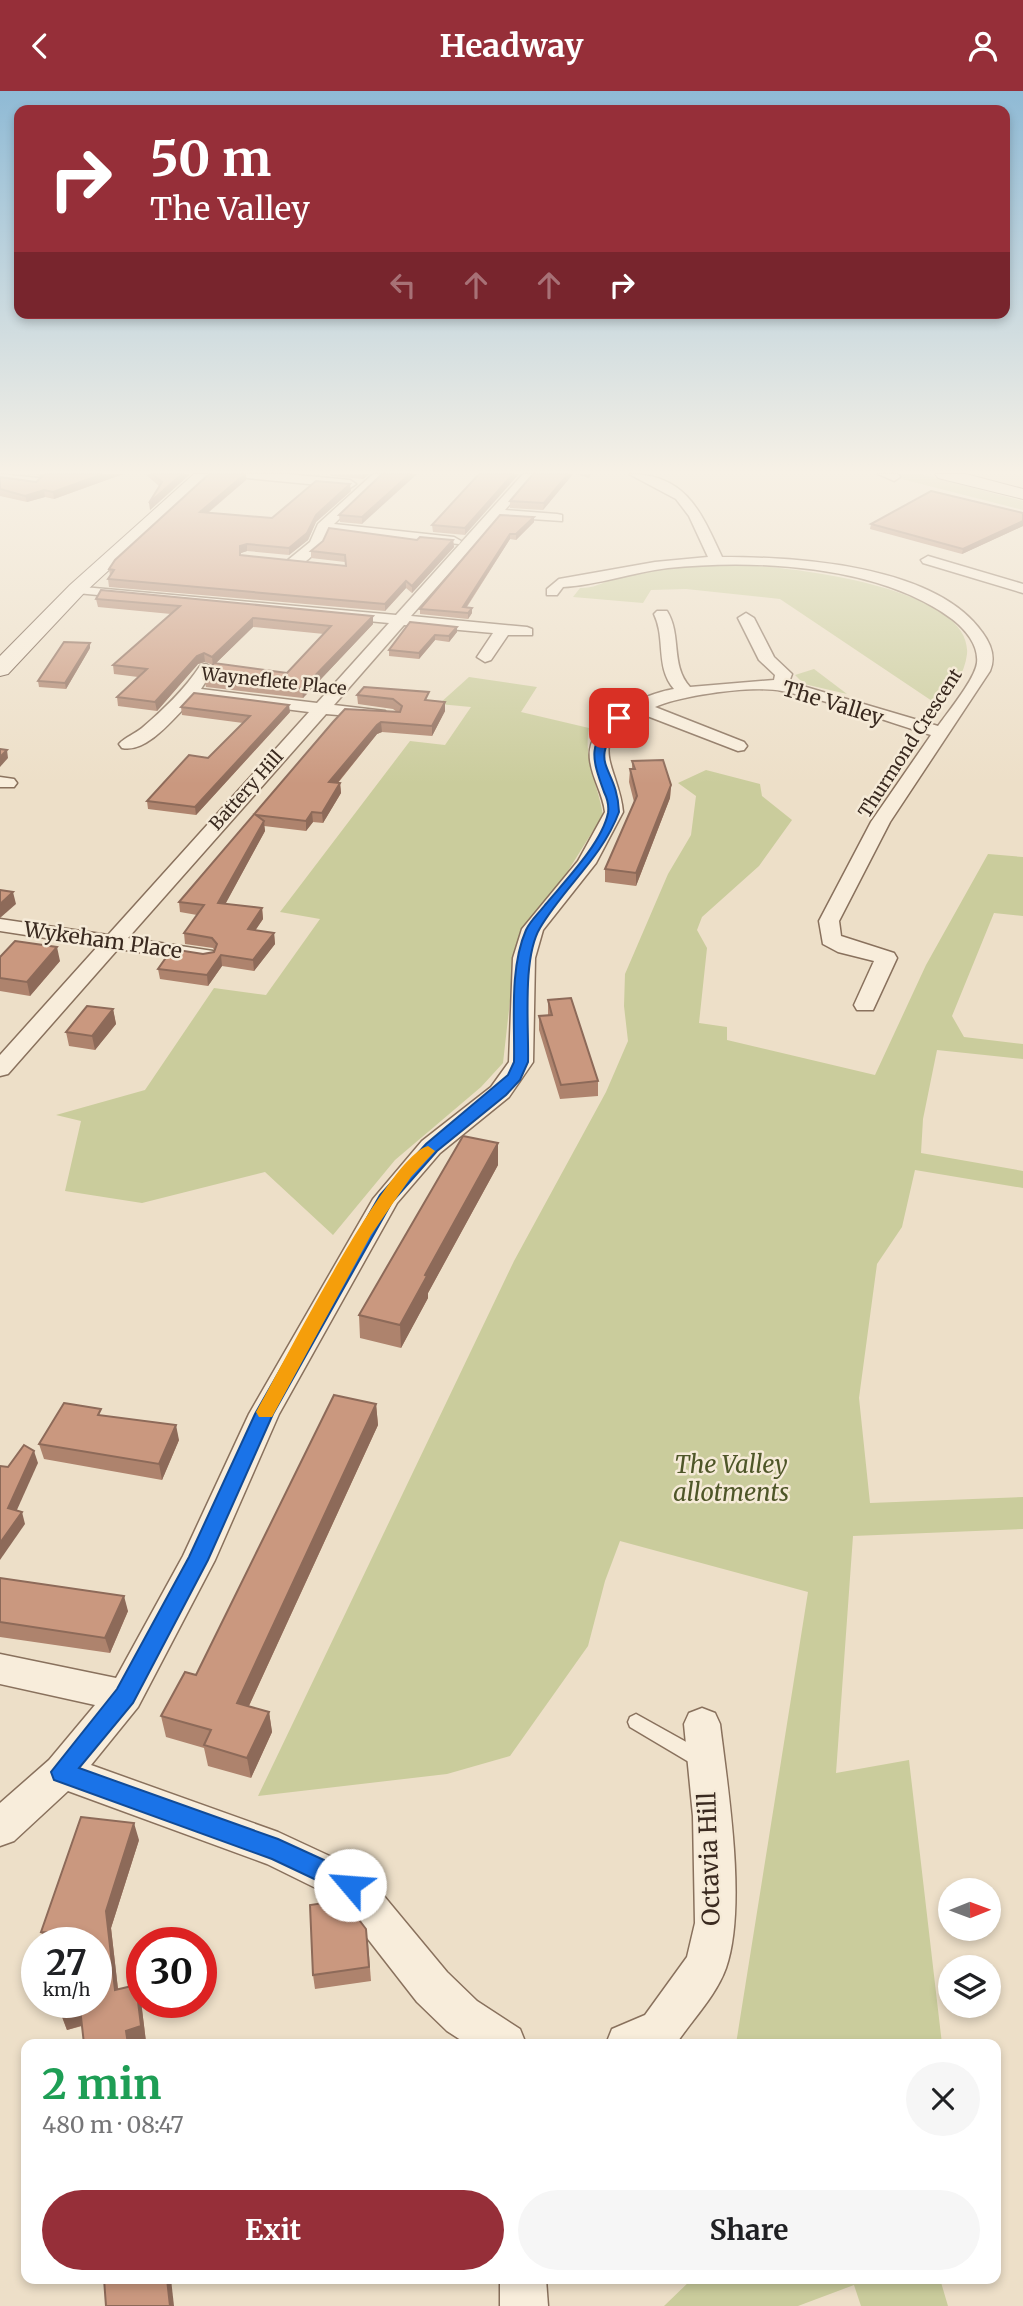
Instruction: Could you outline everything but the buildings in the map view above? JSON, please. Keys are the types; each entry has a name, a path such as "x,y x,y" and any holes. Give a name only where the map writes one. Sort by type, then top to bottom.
{"street":[{"path":"0,669 90,577"},
{"name":"Battery Hill","path":"0,1069 437,577"},
{"path":"552,592 559,583 599,577"},
{"name":"Thurmond Crescent","path":"865,1005 886,958 846,947 831,939 829,921 888,809 943,733 985,666 984,652 978,638 962,618 922,595 871,577"},
{"path":"985,577 1023,589"},
{"path":"77,589 527,632"},
{"path":"662,614 670,636 667,648 673,674 686,692"},
{"path":"746,618 767,660 785,674 780,685"},
{"path":"485,657 503,630"},
{"path":"190,693 206,669"},
{"name":"The Valley","path":"0,1828 62,1772 125,1696 198,1560 264,1414 378,1211 405,1174 431,1147 500,1092 514,1076 521,1062 524,958 533,929 586,863 614,812 613,801 599,763 598,750 605,733 619,718 668,695 780,685 943,733"},
{"name":"Wayneflete Place","path":"128,744 145,735 190,693 391,716"},
{"path":"640,706 738,746"},
{"name":"Wykeham Place","path":"0,925 205,955"},
{"path":"0,1669 125,1696"},
{"name":"Octavia Hill","path":"639,2039 660,2030 706,1966 715,1923 712,1816 703,1743"},
{"path":"62,1772 278,1850 350,1885 432,1987 462,2016 497,2039"},
{"path":"523,2284 524,2306"}],"lane":[{"name":"Octavia Hill","path":"636,1722 703,1743"}],"green space":[{"path":"617,577 841,577 911,597 941,612 961,631 967,654 966,661 961,675 941,707 780,599 686,589 651,590 643,603 573,597 580,588 592,587"},
{"path":"814,669 847,694 804,684 795,675"},
{"path":"469,677 537,687 521,712 589,728 589,760 603,815 566,874 523,928 513,974 503,1063 481,1087 395,1160 333,1235 265,1172 142,1203 65,1191 81,1121 56,1115 145,1090 214,988 266,995 320,919 280,912 410,741 445,745 471,707 439,704"},
{"name":"The Valley allotments","path":"706,770 760,784 762,796 792,820 759,866 702,917 697,930 707,948 699,1023 727,1027 727,1040 875,1075 926,965 988,854 1023,857 1023,916 994,913 952,1016 964,1037 1023,1044 1023,1059 937,1050 923,1119 921,1153 1023,1171 1023,1188 915,1170 902,1227 877,1264 859,1398 870,1503 1023,1497 1023,1529 853,1536 836,1773 909,1760 941,2039 737,2039 808,1592 620,1541 605,1581 588,1646 510,1756 447,1774 258,1796 514,1261 606,1092 628,1041 624,1006 625,974 668,874 691,835 696,796 678,783"},
{"path":"687,2284 941,2284 948,2306 861,2306 854,2285 798,2306 664,2306"}],"slow traffic":[{"path":"265,1412 364,1234 405,1174 428,1151"}],"route":[{"path":"350,1885 278,1850 62,1772 125,1696 198,1560 264,1414 386,1199 431,1147 500,1092 514,1076 521,1062 524,958 533,929 586,863 614,812 613,801 599,763 598,750 605,733 619,718"}]}
